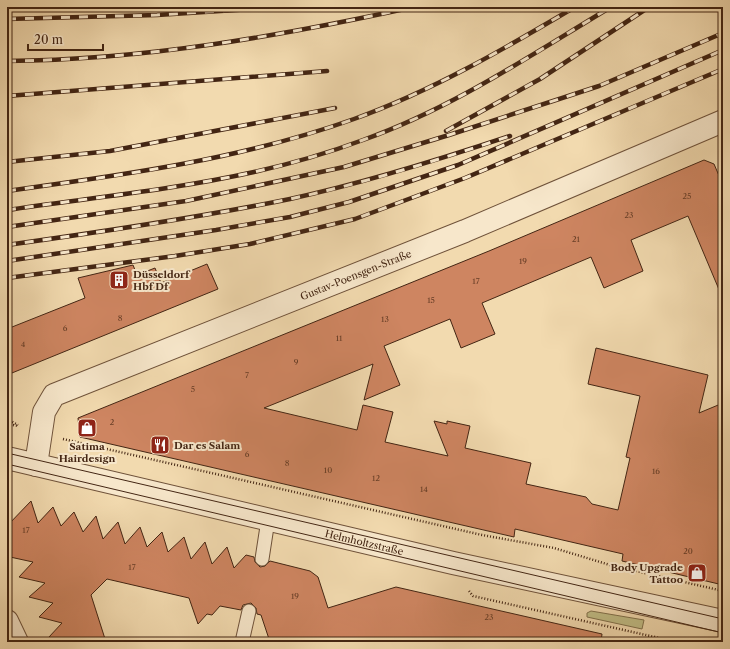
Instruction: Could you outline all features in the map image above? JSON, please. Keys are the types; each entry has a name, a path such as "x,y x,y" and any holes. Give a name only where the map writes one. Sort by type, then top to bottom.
{"street":[{"name":"Gustav-Poensgen-Straße","path":"36,465 31,430 44,412 54,394 465,231 723,121"},
{"name":"Helmholtzstraße","path":"7,458 453,563 723,621"},
{"path":"7,621 18,642"}],"lane":[{"path":"262,558 268,520"},
{"path":"242,642 249,611"}],"path":[{"path":"7,419 31,430"},
{"path":"7,424 482,535 512,539 554,548 610,565 723,591"},
{"path":"473,596 677,642"}],"shaded area":[{"path":"591,611 644,620 642,629 587,617 587,613"}],"building":[{"path":"704,160 714,164 723,185 723,299 688,216 631,240 643,271 604,288 591,257 482,303 495,334 461,348 450,319 384,346 400,385 364,400 373,364 264,408 357,430 363,405 393,412 385,442 448,456 434,421 447,424 447,421 470,426 465,448 531,463 526,484 586,497 592,504 618,510 630,458 626,457 640,396 588,384 596,348 708,375 699,413 723,403 723,585 622,561 623,554 515,529 514,537 80,437 78,418 489,251"},
{"path":"207,264 218,289 7,375 7,329 85,298 78,278 133,265 137,275 155,268 161,283"},
{"path":"31,501 38,523 53,507 61,526 74,512 83,532 96,516 103,539 118,522 125,544 140,527 147,547 162,532 168,552 184,537 191,559 205,542 212,564 227,547 234,568 246,555 254,557 255,562 260,567 265,566 270,561 310,571 318,577 328,608 396,587 602,634 601,642 270,642 261,615 257,614 256,608 251,603 243,605 241,610 220,606 212,615 207,614 198,624 189,598 107,579 91,595 106,642 69,642 49,637 62,623 39,617 53,603 29,597 45,583 19,577 33,562 10,557 7,548 7,526"}],"tram line":[{"path":"7,453 723,619"},
{"path":"7,464 723,633"}],"railway":[{"path":"7,19 157,15 284,7"},
{"path":"7,61 58,60 161,51 262,37 414,7"},
{"path":"7,191 95,179 182,164 269,145 312,133 354,119 411,96 494,54 575,7"},
{"path":"7,210 193,184 254,172 309,158 363,140 428,113 459,97 521,62 611,7"},
{"path":"446,131 540,79 649,7"},
{"path":"7,227 186,201 344,167 449,135 599,86 723,33"},
{"path":"7,261 216,230 290,217 349,202 458,165 723,50"},
{"path":"7,278 175,256 250,244 355,219 465,178 723,69"},
{"path":"7,96 327,71"},
{"path":"7,162 110,151 335,108"},
{"path":"7,245 149,224 318,193 456,154 510,136"}],"place":[{"name":"Düsseldorf Hbf Df","path":"119,280"},
{"name":"Satima Hairdesign","path":"87,428"},
{"name":"Dar es Salam","path":"160,445"},
{"name":"Body Upgrade Tattoo","path":"697,573"}]}
